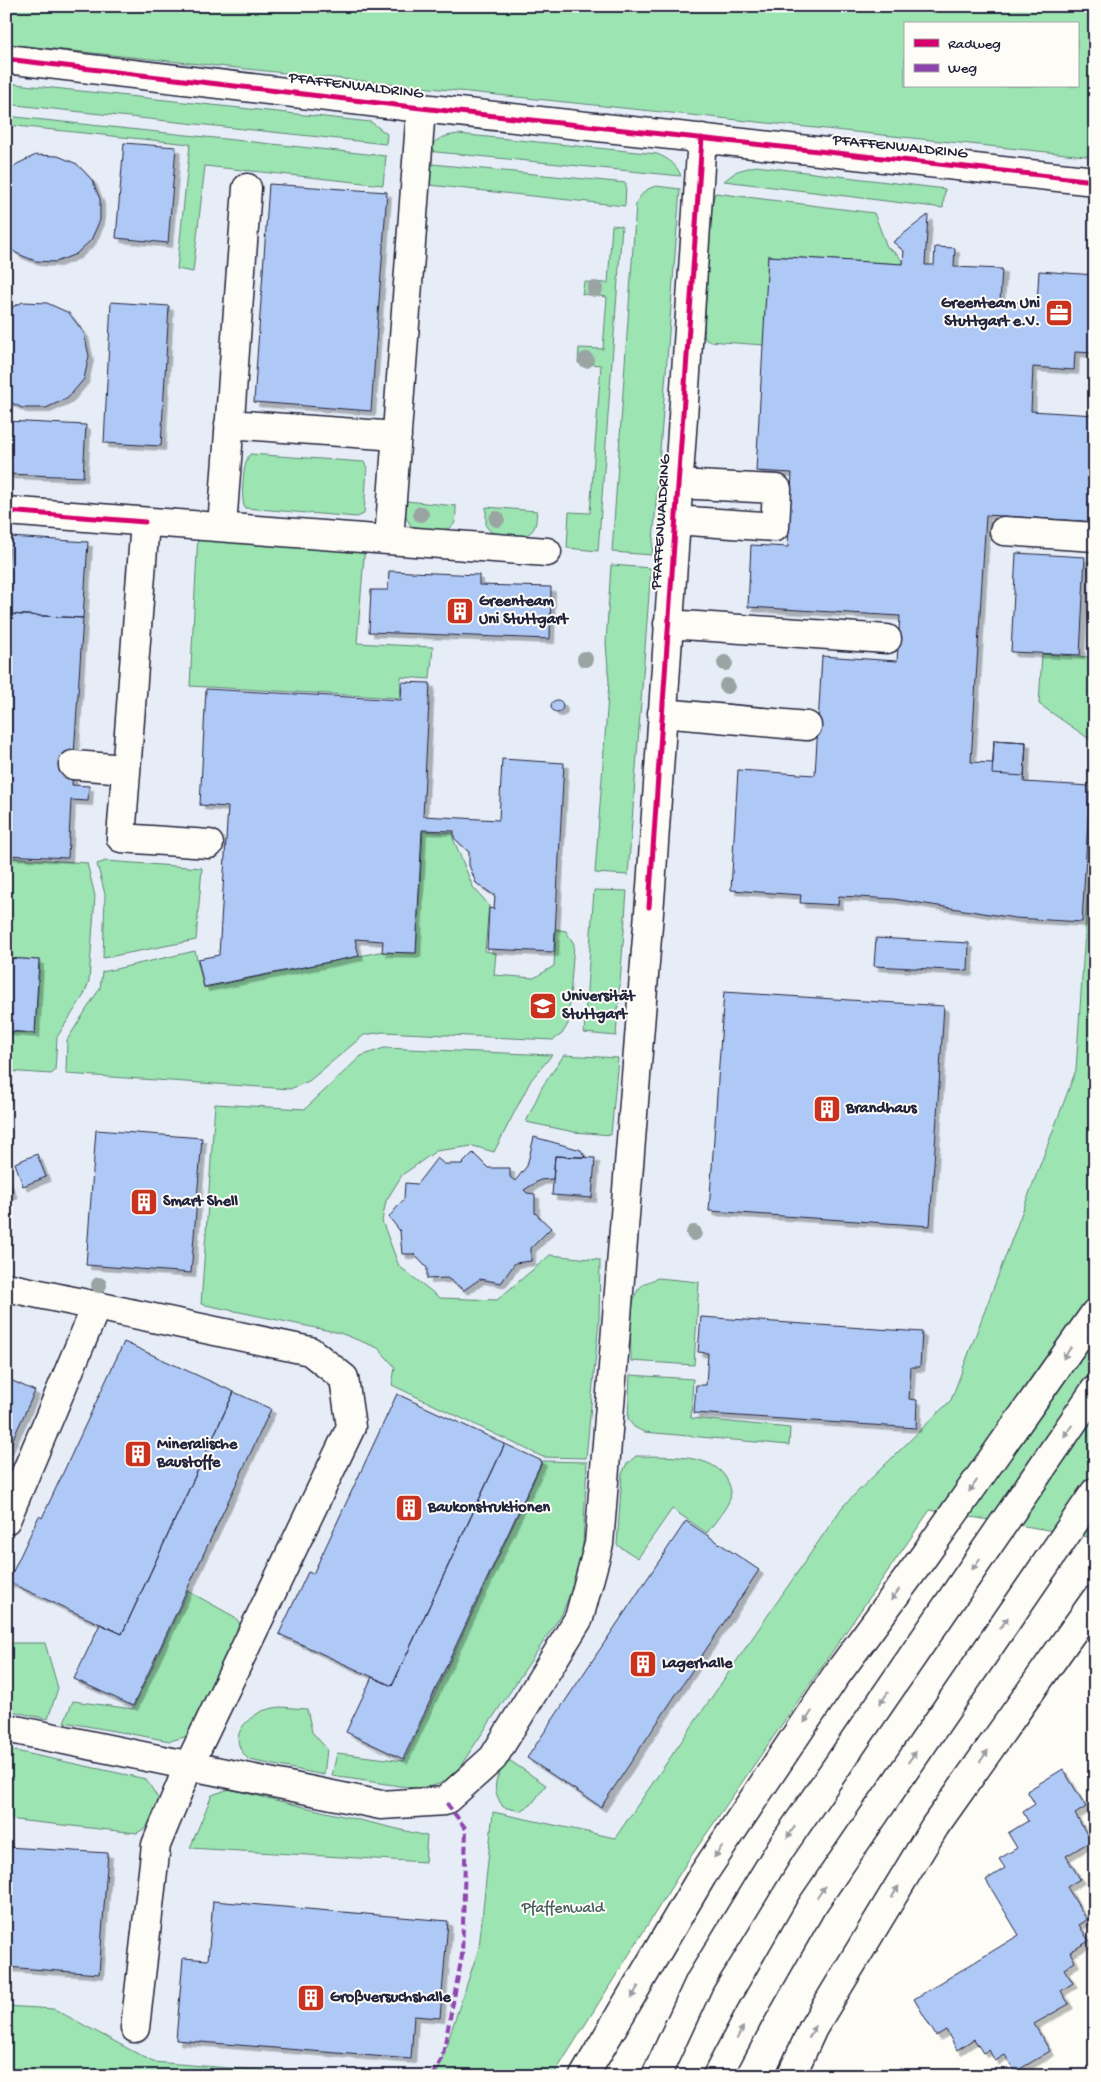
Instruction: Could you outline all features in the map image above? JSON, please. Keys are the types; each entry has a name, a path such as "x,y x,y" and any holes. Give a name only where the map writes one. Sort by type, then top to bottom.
{"main road":[{"name":"PFAFFENWALDRING","path":"6,59 421,108 1095,181"},
{"path":"389,540 421,108"},
{"name":"PFAFFENWALDRING","path":"6,1728 381,1805 445,1801 493,1758 579,1618 599,1544 649,907 674,520 702,138"},
{"path":"222,527 247,188"},
{"path":"230,424 397,436"},
{"path":"674,520 775,527 777,489 677,484"},
{"path":"6,512 547,552"},
{"path":"145,522 121,838 209,844"},
{"path":"1004,532 1095,537"},
{"path":"668,624 887,638"},
{"path":"662,713 807,726"},
{"path":"73,765 126,769"},
{"path":"6,1287 310,1351 344,1378 350,1427 189,1765 156,1845 135,2028"},
{"path":"6,1520 96,1307"},
{"path":"587,2074 702,1876 835,1677 924,1556 1095,1313"},
{"path":"656,2076 700,1981 781,1848 1095,1390"},
{"path":"717,2076 750,2014 816,1900 1095,1492"},
{"path":"791,2076 814,2028 935,1826 1095,1600"}],"shaded area":[{"name":"Universität Stuttgart","path":"6,44 1095,157 1095,583 1090,658 1042,654 1039,704 1095,743 1095,776 1076,1070 951,1400 843,1506 615,1838 493,1813 479,1948 436,2076 332,2076 153,2062 54,2009 6,2006"}],"green space":[{"path":"6,6 1095,6 1095,157 6,44"},
{"path":"6,83 371,122 387,134 386,144 6,104"},
{"path":"6,116 386,156 383,185 205,166 193,272 177,269 190,144 6,125"},
{"path":"458,134 657,154 672,162 681,176 426,151 440,139"},
{"path":"432,164 626,183 625,206 429,185"},
{"path":"756,166 945,189 943,208 724,181 737,171"},
{"path":"656,186 680,189 652,555 612,552 636,204 644,192"},
{"path":"715,193 874,213 887,247 899,256 903,264 768,256 764,345 708,341 705,339 704,333 710,211"},
{"path":"612,225 622,226 598,551 567,548 569,512 590,513 601,365 578,363 579,348 603,349 607,297 582,294 584,282 608,283"},
{"path":"250,454 364,462 367,468 364,514 357,517 245,508 243,504 243,481"},
{"path":"406,501 456,506 455,522 448,529 442,530 411,526 405,516"},
{"path":"486,507 537,511 535,526 531,532 521,536 508,536 491,532 486,526"},
{"path":"198,534 365,545 357,643 433,647 430,679 401,677 400,698 190,686"},
{"path":"611,565 651,568 628,875 595,873 609,682 606,643"},
{"path":"1095,583 1095,743 1039,704 1042,654 1090,657"},
{"name":"Pfaffenwald","path":"1095,776 1095,1538 930,1510 687,1862 553,2076 436,2076 479,1948 493,1812 615,1838 843,1506 951,1400 1076,1070"},
{"path":"423,831 453,833 453,838 473,887 489,905 485,951 496,953 494,975 534,978 554,966 556,929 566,931 574,944 568,1024 562,1034 553,1040 383,1032 364,1035 309,1081 290,1089 66,1074 67,1040 100,988 102,972 195,951 204,988 379,952 416,953"},
{"path":"6,857 87,863 95,896 89,981 84,995 57,1037 55,1071 51,1074 6,1071 6,1032 35,1033 40,960 6,958"},
{"path":"106,861 202,868 196,940 103,958 105,894 97,864"},
{"path":"594,890 627,891 616,1036 584,1033"},
{"path":"384,1048 552,1055 531,1080 494,1152 473,1146 436,1151 402,1175 386,1201 382,1221 399,1266 440,1298 497,1300 550,1255 600,1260 599,1321 586,1458 543,1457 392,1385 395,1367 378,1348 340,1333 201,1304 215,1104 305,1109 361,1056"},
{"path":"564,1055 618,1058 611,1135 574,1132 526,1122 542,1087"},
{"path":"658,1278 699,1282 694,1365 631,1361 631,1324 635,1297 642,1286"},
{"path":"630,1375 693,1379 691,1418 790,1428 789,1445 644,1432 634,1427 628,1419"},
{"path":"636,1456 688,1458 713,1465 722,1472 729,1484 731,1497 707,1533 672,1509 638,1558 617,1545 622,1474 626,1465"},
{"path":"543,1461 587,1462 583,1544 579,1571 562,1614 459,1768 443,1783 420,1789 332,1776 337,1753 404,1761"},
{"path":"188,1591 235,1617 241,1625 242,1636 188,1736 170,1741 64,1722 73,1701 133,1709"},
{"path":"6,1643 45,1643 58,1688 48,1719 6,1710"},
{"path":"280,1707 307,1709 312,1732 327,1749 324,1775 249,1760 243,1753 238,1740 242,1727 260,1712"},
{"path":"6,1749 146,1779 159,1800 154,1823 137,1833 6,1819"},
{"path":"509,1760 546,1785 531,1805 520,1811 503,1807 496,1794 496,1782 500,1772"},
{"path":"229,1789 427,1836 425,1862 190,1848 212,1795"},
{"path":"6,2006 54,2009 153,2062 332,2076 6,2076"}],"building":[{"path":"124,143 176,147 168,243 116,238"},
{"path":"36,155 58,156 77,164 92,180 100,199 100,220 91,240 76,254 56,262 35,261 16,253 6,244 6,174 17,164"},
{"path":"269,184 387,192 371,411 254,402"},
{"path":"928,215 925,265 934,265 935,247 955,248 954,267 1002,269 1000,302 1037,303 1039,271 1095,275 1095,353 1075,352 1074,370 1033,367 1031,411 1095,415 1095,522 986,515 971,762 993,763 994,740 1026,742 1024,782 1090,786 1082,922 1015,918 894,899 839,896 838,905 800,903 801,895 731,890 738,770 815,775 822,656 897,661 900,616 748,607 751,545 788,547 792,473 756,471 768,256 903,264 904,251 893,242"},
{"path":"23,302 47,303 69,313 84,333 89,356 84,379 68,398 46,408 22,408 6,400 6,310"},
{"path":"111,302 169,306 161,446 104,443"},
{"path":"6,421 86,425 83,477 6,474"},
{"path":"6,537 10,537 6,597"},
{"path":"10,537 88,542 83,618 6,614"},
{"path":"1016,553 1085,557 1080,655 1011,652"},
{"name":"Greenteam Uni Stuttgart","path":"389,571 479,575 479,585 551,587 550,639 369,632 371,590 388,590"},
{"path":"6,614 83,618 72,785 89,786 88,801 71,800 68,858 6,855"},
{"path":"402,682 430,683 423,816 499,820 502,759 564,763 554,952 487,949 489,908 494,909 495,896 476,883 469,865 469,852 454,838 454,831 422,830 416,953 382,952 383,941 355,939 359,956 204,987 198,959 219,955 228,807 200,805 206,689 401,700"},
{"path":"555,700 559,700 563,706 559,712 555,712 551,708 551,704"},
{"path":"994,740 1026,742 1024,776 992,774"},
{"path":"876,938 969,943 968,971 874,966"},
{"path":"6,958 39,960 35,1033 6,1031"},
{"name":"Brandhaus","path":"724,992 944,1006 930,1226 709,1211"},
{"name":"Smart Shell","path":"96,1130 202,1138 191,1273 86,1265"},
{"path":"534,1137 581,1150 585,1157 555,1156 553,1179 540,1180 524,1190 527,1193 535,1194 535,1213 551,1228 531,1248 531,1261 515,1263 501,1283 480,1279 464,1290 447,1278 427,1279 427,1268 414,1254 402,1254 400,1231 389,1217 404,1199 405,1183 417,1184 437,1158 444,1164 462,1164 473,1153 488,1168 510,1168 510,1177 515,1181 527,1166"},
{"path":"37,1154 46,1177 23,1186 15,1163"},
{"path":"555,1156 595,1158 592,1198 552,1195"},
{"path":"6,1176 13,1194 6,1196"},
{"path":"701,1317 922,1332 920,1367 911,1367 909,1399 917,1400 916,1428 694,1413 696,1385 706,1385 708,1353 698,1352"},
{"name":"Mineralische Baustoffe","path":"124,1342 234,1392 122,1634 8,1582 39,1516 42,1518"},
{"path":"6,1378 35,1391 6,1454"},
{"path":"234,1392 271,1409 133,1706 74,1679 100,1624 122,1634"},
{"name":"Baukonstruktionen","path":"397,1394 505,1444 392,1686 279,1634 308,1572 313,1574"},
{"path":"505,1444 542,1461 403,1759 346,1732 372,1677 392,1686"},
{"name":"Lagerhalle","path":"686,1521 759,1570 601,1807 527,1758"},
{"path":"1063,1769 1086,1807 1075,1814 1091,1841 1066,1856 1080,1879 1067,1887 1087,1920 1079,1925 1089,1941 1070,1952 1075,1962 1064,1969 1073,1983 1061,1991 1069,2004 1034,2024 1050,2051 1015,2072 1005,2055 995,2061 989,2050 983,2053 974,2039 957,2050 946,2030 936,2036 914,1999 1019,1935 986,1880 1005,1868 999,1859 1017,1848 1008,1833 1028,1821 1023,1812 1035,1804 1027,1791"},
{"path":"6,1847 108,1853 99,1974 6,1967"},
{"name":"Großversuchshalle","path":"213,1901 448,1921 440,2018 414,2016 411,2059 176,2040 183,1958 208,1960"}],"marked path":[{"path":"432,2076 442,2059 462,1956 466,1829 445,1801"}],"cycle path":[{"path":"6,59 421,108 1095,181"},
{"path":"649,907 702,138"},
{"path":"6,511 145,522"}],"place":[{"name":"Greenteam Uni Stuttgart e.V.","path":"1059,313"},
{"name":"Greenteam Uni Stuttgart","path":"460,611"},
{"name":"Universität Stuttgart","path":"543,1006"},
{"name":"Brandhaus","path":"827,1109"},
{"name":"Smart Shell","path":"144,1202"},
{"name":"Mineralische Baustoffe","path":"138,1454"},
{"name":"Baukonstruktionen","path":"409,1508"},
{"name":"Lagerhalle","path":"643,1664"},
{"name":"Großversuchshalle","path":"311,1998"}]}
